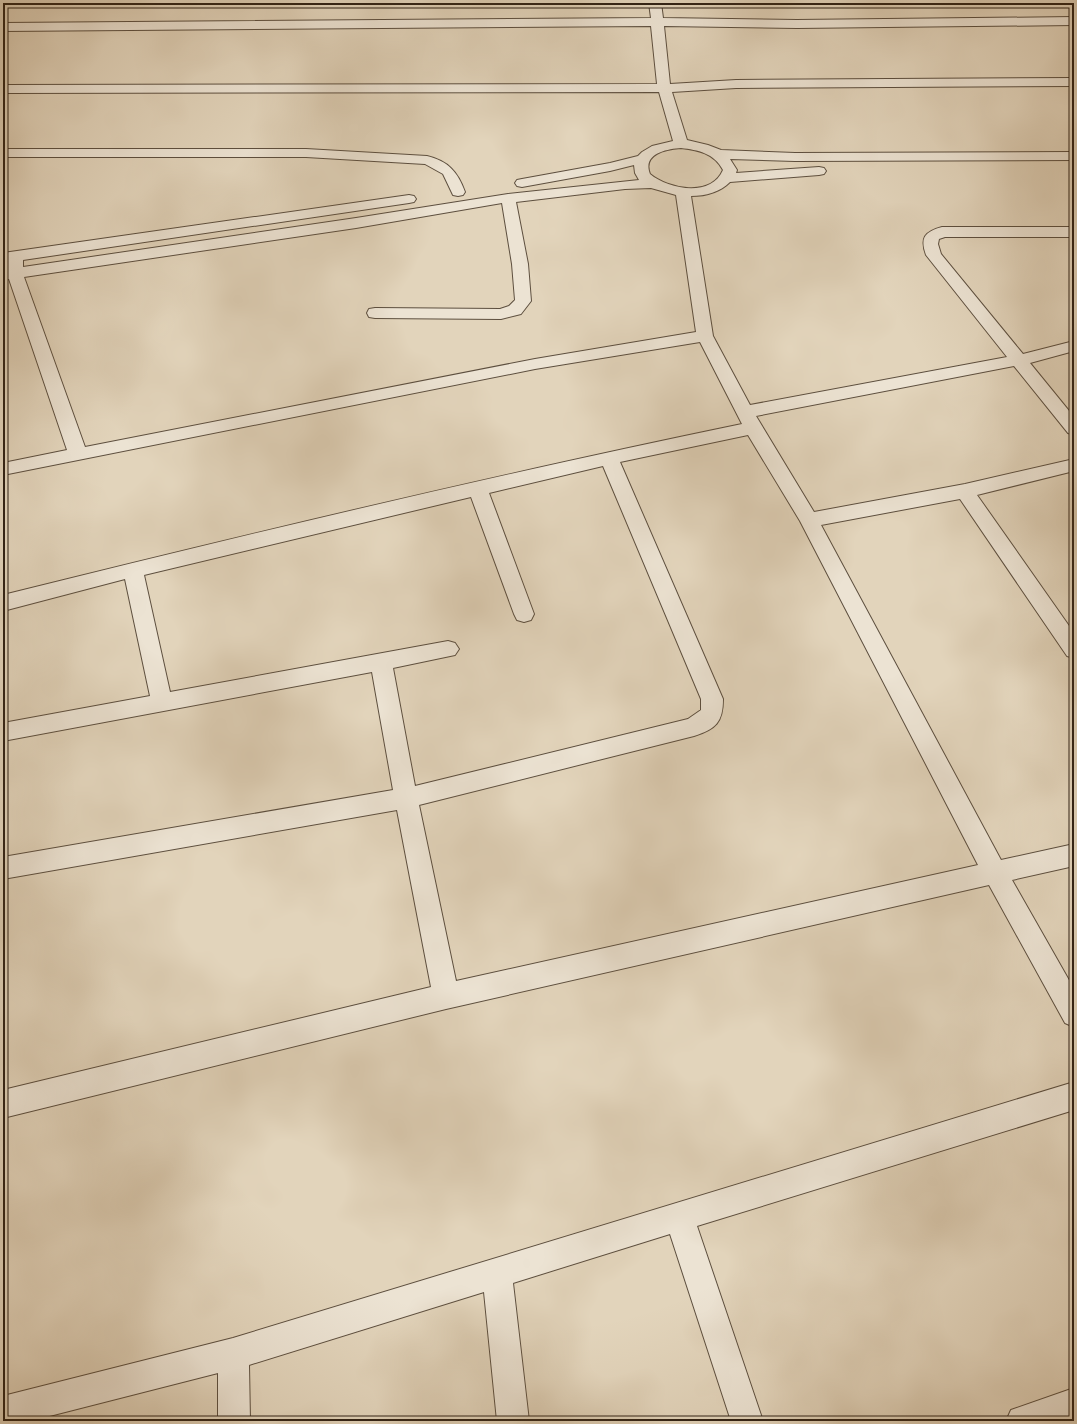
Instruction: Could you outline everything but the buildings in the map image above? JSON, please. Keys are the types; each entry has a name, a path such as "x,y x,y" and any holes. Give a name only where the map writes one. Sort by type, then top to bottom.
{"street":[{"path":"655,3 664,88 681,144"},
{"path":"3,27 657,22 796,24 1074,21"},
{"path":"3,89 664,88 736,84 1074,82"},
{"path":"443,194 591,171 642,159 648,153 657,148 681,144 695,145 718,154 795,157 1074,156"},
{"path":"3,153 306,153 427,160 449,170 458,192"},
{"path":"642,159 640,168 644,176 654,184 662,188 683,192 697,192 710,189 720,184 727,178 730,170 726,161 718,154"},
{"path":"727,178 792,172 830,171"},
{"path":"9,266 356,223 508,198 625,185 654,184"},
{"path":"683,192 704,336 749,420 809,520 995,873 1074,1014"},
{"path":"9,266 420,198"},
{"path":"375,313 501,314 515,310 523,301 520,264 508,198"},
{"path":"1074,232 942,232 932,237 930,244 934,255 1074,429"},
{"path":"9,266 78,454"},
{"path":"3,469 535,364 704,336"},
{"path":"3,603 133,570 609,458 749,420 1020,360 1074,346"},
{"path":"3,868 406,798 694,727 706,720 712,714 712,699 609,458"},
{"path":"809,520 965,491 1074,464"},
{"path":"478,490 524,614"},
{"path":"965,491 1074,650"},
{"path":"133,570 162,703"},
{"path":"3,732 448,649"},
{"path":"381,662 406,798 446,996"},
{"path":"3,1104 446,996 1074,855"},
{"path":"3,1412 233,1354 1074,1096"},
{"path":"680,1216 747,1421"},
{"path":"497,1272 513,1421"},
{"path":"233,1354 234,1421"},
{"path":"1022,1421 1074,1404"}]}
